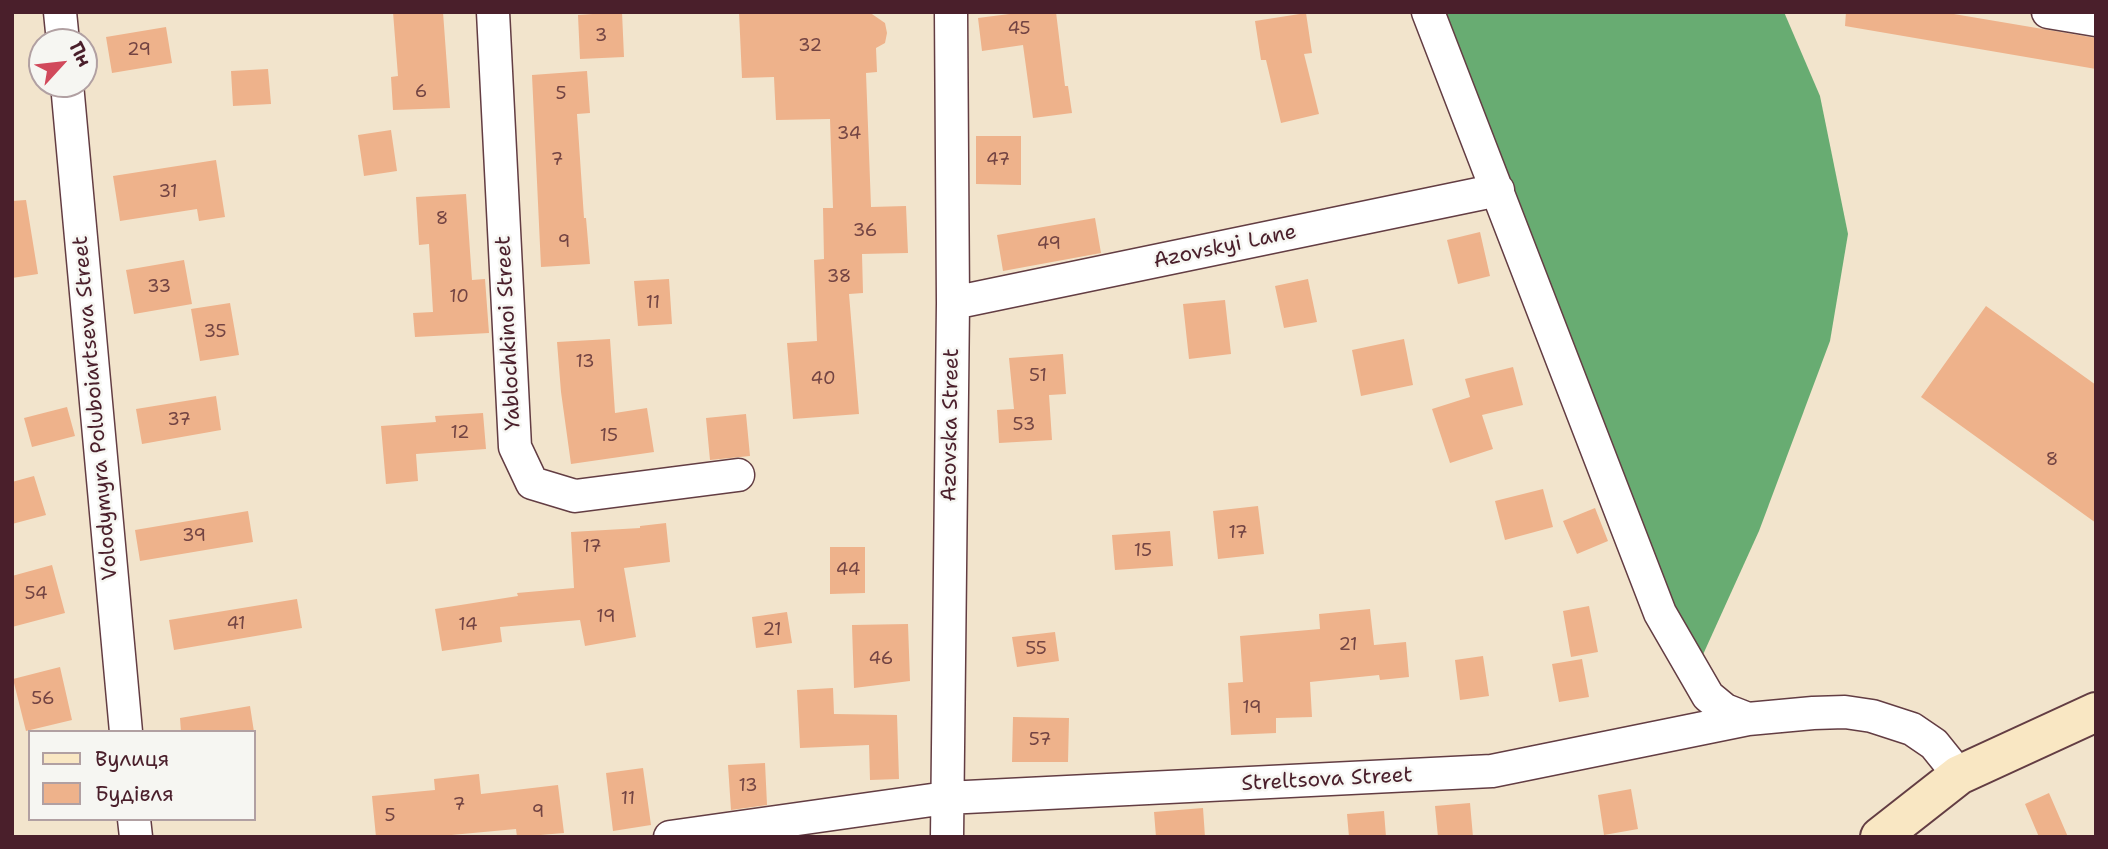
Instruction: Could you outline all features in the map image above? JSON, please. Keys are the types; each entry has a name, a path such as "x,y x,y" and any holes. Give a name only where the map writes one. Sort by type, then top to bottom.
{"main road":[{"path":"1880,837 1959,775 2096,712"}],"street":[{"name":"Yablochkinoi Street","path":"493,12 515,447 532,484 575,496 738,475"},
{"name":"Azovska Street","path":"947,837 953,303 951,12"},
{"path":"1428,12 1660,613 1708,696 1725,710 1748,719"},
{"path":"2048,12 2096,20"},
{"name":"Volodymyra Poluboiartseva Street","path":"68,98 126,730"},
{"name":"Azovskyi Lane","path":"953,303 1498,190"},
{"name":"Streltsova Street","path":"670,837 946,798 1492,771 1748,719 1813,713 1845,712 1872,716 1912,729 1934,744 1959,775"}],"green space":[{"path":"1439,12 1784,12 1820,96 1848,234 1830,341 1759,531 1696,670"}],"building":[{"path":"393,12 443,12 450,108 393,110 391,77 398,76"},
{"path":"622,12 624,57 580,59 578,15"},
{"path":"739,12 869,12 885,23 885,43 876,48 877,72 866,73 871,207 906,206 908,253 862,254 863,293 849,294 859,414 793,419 787,343 817,341 814,260 824,259 823,208 833,208 830,119 776,120 774,77 742,78"},
{"path":"1025,12 1056,12 1065,86 1068,86 1072,113 1033,118 1023,45 982,51 978,18"},
{"path":"1846,12 1942,12 2096,38 2096,69 1845,26"},
{"path":"1306,13 1312,53 1304,54 1319,114 1281,123 1266,60 1261,60 1255,21"},
{"path":"166,27 172,63 112,73 106,37"},
{"path":"268,69 271,104 233,106 231,71"},
{"path":"587,71 590,113 577,114 590,264 541,267 532,75"},
{"path":"391,130 397,171 364,176 358,135"},
{"path":"976,136 1021,136 1021,185 976,184"},
{"path":"216,160 225,217 199,221 197,209 120,221 113,176"},
{"path":"466,194 472,280 485,279 489,333 415,337 413,313 433,312 429,244 419,245 416,197"},
{"path":"26,200 38,274 12,278 12,201"},
{"path":"1095,218 1101,253 1003,271 997,235"},
{"path":"1480,232 1490,276 1458,284 1447,240"},
{"path":"184,260 192,304 134,314 126,270"},
{"path":"669,279 672,324 638,326 634,281"},
{"path":"1308,279 1317,322 1284,328 1275,286"},
{"path":"1225,300 1231,354 1189,359 1183,304"},
{"path":"230,303 239,355 200,361 191,309"},
{"path":"1986,306 2096,385 2096,523 1921,397"},
{"path":"610,339 615,413 647,408 654,452 571,464 557,342"},
{"path":"1404,339 1413,385 1361,396 1352,350"},
{"path":"1063,354 1066,394 1049,395 1052,440 999,443 997,410 1014,409 1009,358"},
{"path":"1513,367 1523,405 1482,415 1493,449 1450,463 1432,409 1470,397 1465,379"},
{"path":"216,396 221,430 142,444 136,409"},
{"path":"67,407 75,436 32,447 24,418"},
{"path":"483,413 486,449 416,454 418,481 386,484 381,426 436,422 435,416"},
{"path":"746,414 750,456 710,460 706,418"},
{"path":"34,476 46,515 12,524 12,482"},
{"path":"1543,489 1553,527 1505,540 1495,501"},
{"path":"1258,506 1264,554 1218,559 1213,511"},
{"path":"1595,508 1608,541 1577,554 1563,521"},
{"path":"248,511 253,542 140,561 135,530"},
{"path":"666,523 670,562 624,568 636,637 585,646 580,620 500,627 502,642 442,651 435,609 518,596 517,593 574,588 571,532 640,528"},
{"path":"1170,531 1173,566 1115,570 1112,535"},
{"path":"830,547 865,547 865,593 830,594"},
{"path":"52,565 65,613 12,627 12,576"},
{"path":"297,599 302,628 174,650 169,620"},
{"path":"1589,606 1598,652 1571,657 1563,611"},
{"path":"1370,609 1374,645 1406,642 1409,677 1380,680 1379,675 1310,682 1312,717 1276,718 1276,733 1231,735 1228,683 1243,682 1240,636 1320,629 1319,614"},
{"path":"787,612 792,643 756,648 752,617"},
{"path":"908,624 910,681 854,688 852,625"},
{"path":"1055,632 1059,661 1017,667 1012,637"},
{"path":"1483,656 1489,696 1460,700 1455,660"},
{"path":"1582,659 1589,697 1559,702 1552,664"},
{"path":"60,667 72,720 26,731 13,679"},
{"path":"833,688 834,714 897,715 899,779 870,780 869,745 800,748 797,690"},
{"path":"250,706 254,730 181,730 180,718"},
{"path":"1013,717 1069,718 1068,762 1012,762"},
{"path":"765,763 767,805 731,810 728,765"},
{"path":"643,768 651,825 613,831 606,773"},
{"path":"479,774 481,794 558,785 564,833 517,837 516,829 430,837 376,837 372,796 435,790 434,779"},
{"path":"1631,789 1638,829 1604,835 1598,795"},
{"path":"2049,793 2068,837 2039,837 2025,804"},
{"path":"1470,803 1473,837 1438,837 1435,806"},
{"path":"1203,808 1205,837 1156,837 1154,812"},
{"path":"1384,811 1386,837 1349,837 1347,814"}]}
